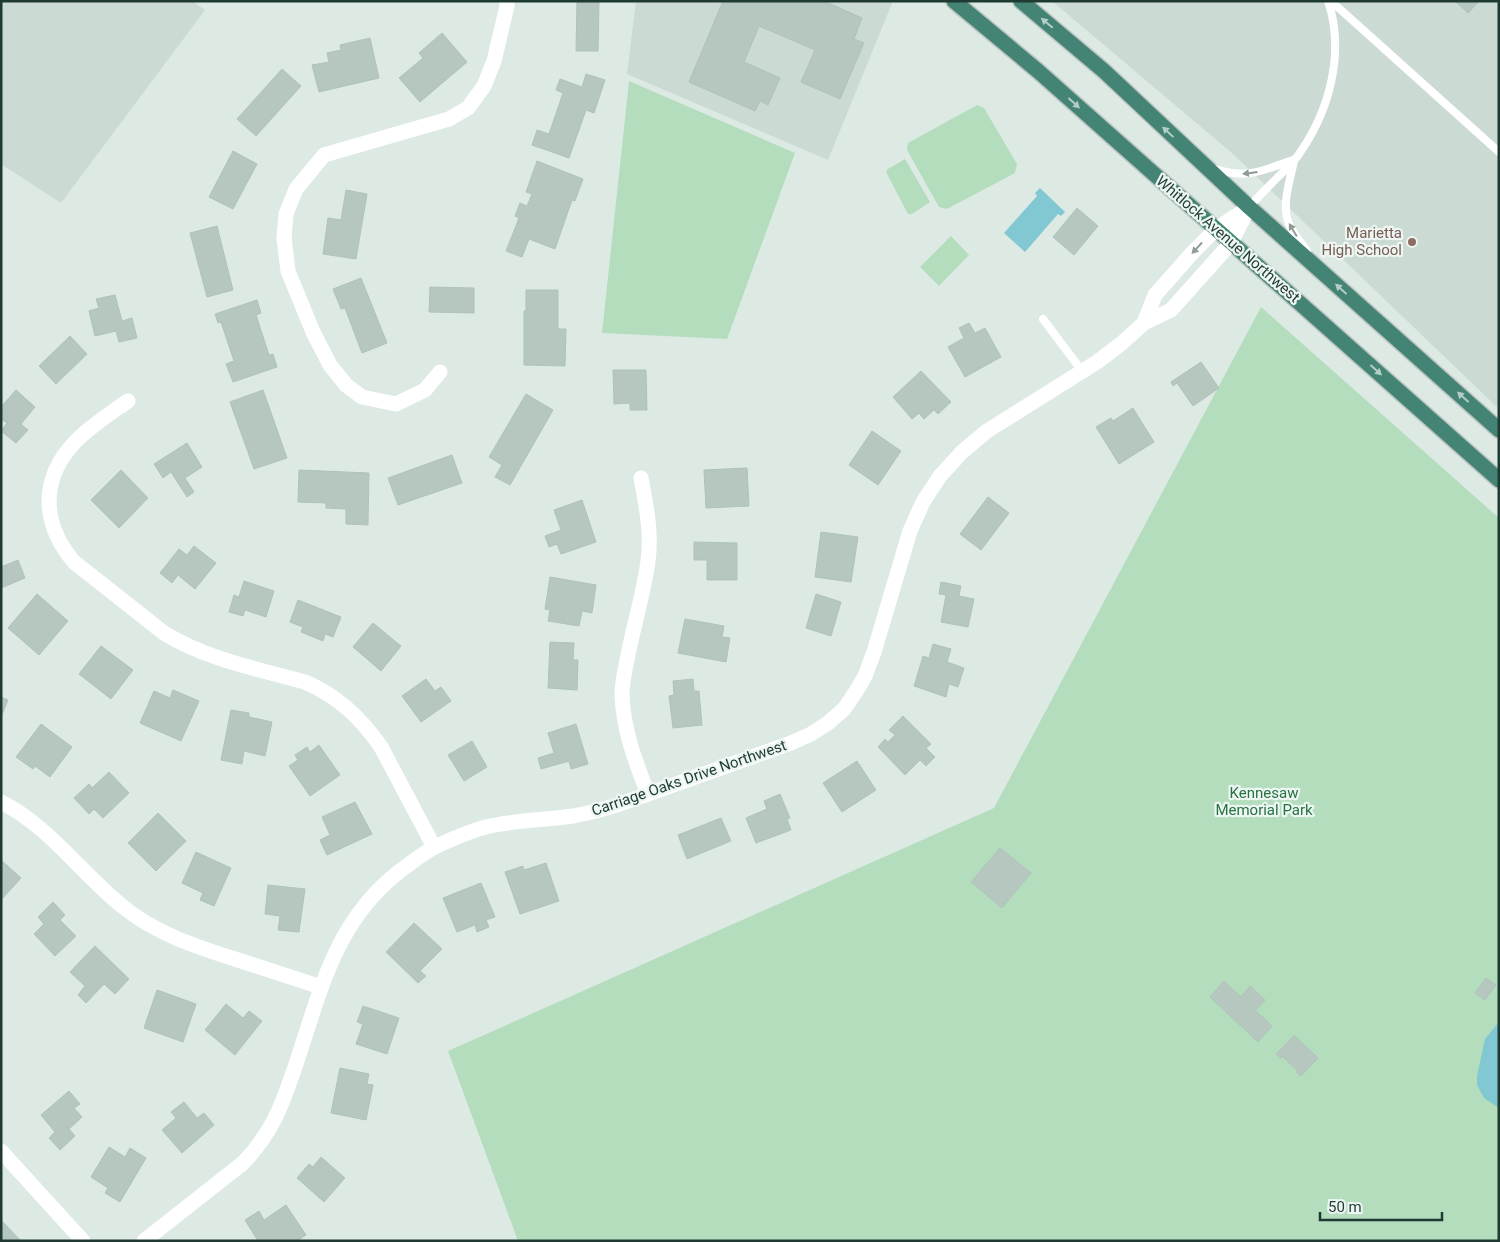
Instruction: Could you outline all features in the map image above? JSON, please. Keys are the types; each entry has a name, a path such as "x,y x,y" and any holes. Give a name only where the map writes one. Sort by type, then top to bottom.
{"highway":[{"name":"Whitlock Avenue Northwest","path":"954,1 1038,71 1499,480"},
{"path":"1021,2 1104,71 1249,208 1499,430"}],"street":[{"path":"440,372 425,390 396,404 362,397 346,385 330,365 312,332 288,271 284,238 286,214 296,189 324,154 449,119 468,108 484,86 494,61 507,1"},
{"path":"1144,323 1155,295 1216,229 1249,208"},
{"path":"1144,323 1171,310 1231,243 1249,208"},
{"name":"Carriage Oaks Drive Northwest","path":"144,1241 243,1163 257,1149 274,1122 283,1102 321,987 338,947 362,908 392,877 434,847 472,831 522,820 572,816 596,811 798,740 828,723 844,709 865,676 874,652 910,530 923,502 940,476 962,452 987,431 1082,371 1122,343 1144,323"},
{"path":"128,400 90,428 76,441 59,464 52,484 49,513 52,527 63,550 74,562 178,642 208,655 305,682 320,688 348,708 371,732 381,747 434,847"},
{"path":"640,478 648,516 650,541 648,561 624,673 622,694 628,734 648,794"},
{"path":"1,802 39,828 110,896 140,920 174,938 197,947 321,987"},
{"path":"1,1151 83,1241"}],"lane":[{"path":"1329,1 1499,152"},
{"path":"1249,208 1301,152 1317,123 1329,93 1333,75 1335,43 1329,1"},
{"path":"1204,165 1228,173 1248,174 1295,160"},
{"path":"1295,160 1287,194 1287,219 1293,232 1321,270"},
{"path":"1043,319 1082,371"}],"shaded area":[{"path":"1,1 192,1 205,10 61,203 1,164"},
{"path":"636,1 893,1 828,160 627,74"},
{"name":"Marietta High School","path":"1052,1 1499,1 1499,409 1233,154"}],"green space":[{"path":"629,81 795,153 727,339 602,333"},
{"path":"977,105 984,108 1017,164 1015,173 947,209 939,207 907,150 908,143"},
{"path":"905,159 930,202 912,214 908,214 886,172"},
{"path":"951,236 969,255 939,286 920,267"},
{"name":"Kennesaw Memorial Park","path":"1261,307 1499,518 1499,1241 518,1241 448,1051 994,808"}],"water":[{"path":"1040,188 1065,212 1061,216 1058,214 1025,252 1004,233 1037,196 1035,193"},
{"path":"1499,1022 1499,1108 1484,1098 1477,1085 1477,1076 1485,1039"}],"building":[{"path":"577,1 599,1 598,51 576,51"},
{"path":"723,1 824,1 862,18 854,39 864,43 840,99 801,82 815,50 759,26 744,62 780,78 768,105 760,101 755,111 689,82"},
{"path":"1455,1 1479,1 1468,13"},
{"path":"442,33 467,62 420,102 399,78 423,58 419,53"},
{"path":"370,38 379,78 319,92 312,65 329,62 327,53 341,50 340,45"},
{"path":"282,69 301,86 256,136 237,119"},
{"path":"586,74 605,80 594,113 586,110 569,158 532,145 537,130 549,134 563,93 556,90 560,79 582,87"},
{"path":"233,151 257,164 233,209 209,197"},
{"path":"537,161 583,179 575,201 572,200 555,249 529,239 522,257 506,251 519,218 515,216 520,203 527,206 532,194 526,192"},
{"path":"346,190 367,194 356,259 323,254 328,218 341,220"},
{"path":"1077,208 1098,226 1074,255 1053,237"},
{"path":"217,226 233,290 207,297 190,233"},
{"path":"361,278 387,343 362,353 345,308 341,309 333,289"},
{"path":"430,287 474,288 474,313 429,312"},
{"path":"526,290 558,290 558,329 566,329 565,366 524,365"},
{"path":"115,295 122,321 132,318 137,338 119,342 116,331 95,336 89,311 99,308 96,299"},
{"path":"257,300 261,313 256,315 269,355 273,354 277,367 233,382 226,364 234,361 221,322 218,323 215,314"},
{"path":"969,323 975,333 985,328 1001,357 965,377 948,347 964,338 959,328"},
{"path":"70,336 87,354 56,384 39,366"},
{"path":"1201,362 1219,388 1193,406 1177,383 1173,386 1171,382"},
{"path":"613,370 646,370 647,410 630,410 630,403 614,404"},
{"path":"921,371 951,402 938,414 934,410 924,419 919,413 912,419 893,397"},
{"path":"16,390 35,407 21,424 28,430 16,443 1,431 7,423 1,419 1,407"},
{"path":"263,390 287,458 254,469 230,402"},
{"path":"526,394 553,410 510,485 495,477 502,465 489,457"},
{"path":"1133,408 1154,442 1119,464 1096,427 1111,418 1113,421"},
{"path":"872,431 901,451 878,485 849,465"},
{"path":"187,443 202,467 185,478 194,492 187,497 171,472 163,478 154,464"},
{"path":"452,455 462,483 398,505 388,478"},
{"path":"747,468 749,506 706,508 704,470"},
{"path":"121,470 148,498 119,528 91,500"},
{"path":"299,470 369,473 368,525 346,524 346,509 326,508 326,503 298,502"},
{"path":"988,497 1009,513 981,550 960,534"},
{"path":"582,500 596,542 561,554 557,544 549,547 545,536 561,530 554,510"},
{"path":"821,532 858,537 851,582 815,577"},
{"path":"694,542 737,543 737,580 707,580 707,560 694,560"},
{"path":"194,546 216,563 195,589 178,575 172,583 160,573 179,549 187,555"},
{"path":"18,560 25,578 1,588 1,567"},
{"path":"550,577 596,585 592,613 582,611 579,626 548,621 550,610 545,609"},
{"path":"244,581 274,591 266,617 245,610 243,616 229,612 234,595 239,597"},
{"path":"941,582 961,586 959,596 974,599 968,627 941,622 946,595 939,594"},
{"path":"37,594 68,621 39,655 8,628"},
{"path":"816,594 841,602 831,636 806,628"},
{"path":"298,600 341,617 333,637 325,634 323,641 301,632 303,627 290,622"},
{"path":"685,619 724,626 722,637 730,638 726,662 678,653"},
{"path":"373,623 401,646 381,671 353,647"},
{"path":"550,642 574,643 573,660 578,660 577,690 548,688"},
{"path":"933,644 951,649 947,662 964,668 958,687 949,684 946,697 914,686 923,656 929,658"},
{"path":"101,646 133,670 111,699 79,674"},
{"path":"426,679 435,691 441,687 451,701 421,722 402,696"},
{"path":"693,679 694,691 699,691 702,725 673,728 669,696 674,695 673,681"},
{"path":"173,690 199,701 181,741 140,723 154,691 170,698"},
{"path":"1,697 8,700 1,717"},
{"path":"231,710 249,713 249,717 272,722 265,756 244,751 242,764 221,760"},
{"path":"903,716 931,744 926,748 935,757 926,766 920,760 905,775 878,747 885,739 888,742 895,735 889,730"},
{"path":"41,724 72,747 50,777 35,766 33,769 16,757"},
{"path":"576,724 588,764 571,769 569,761 541,769 538,758 554,753 548,733"},
{"path":"472,741 487,767 464,781 448,755"},
{"path":"319,745 340,775 310,796 289,766 298,760 295,755 307,747 310,752"},
{"path":"857,761 876,790 842,812 823,783"},
{"path":"109,772 129,793 103,818 94,809 89,814 74,798 89,784 92,788"},
{"path":"780,794 790,818 787,819 791,830 756,843 746,818 767,809 764,801"},
{"path":"355,802 372,834 327,855 320,840 330,835 322,817"},
{"path":"158,813 186,841 156,871 128,843"},
{"path":"721,818 731,841 687,859 678,835"},
{"path":"1000,848 1031,873 1002,908 971,882"},
{"path":"196,852 231,868 214,906 200,900 203,893 182,883"},
{"path":"1,860 21,878 1,900"},
{"path":"546,863 559,901 520,914 505,872 523,866 524,870"},
{"path":"481,883 495,917 486,920 489,927 477,932 475,925 457,932 443,898"},
{"path":"268,885 305,889 299,932 278,930 280,916 265,914"},
{"path":"53,902 65,915 60,920 76,936 55,956 34,934 44,924 38,917"},
{"path":"414,923 442,949 420,971 426,976 418,983 386,952"},
{"path":"95,946 129,979 115,994 104,984 86,1003 78,995 85,986 70,972"},
{"path":"1486,978 1496,985 1485,1000 1475,993"},
{"path":"1224,981 1272,1026 1258,1042 1210,997"},
{"path":"1250,986 1265,1000 1255,1011 1241,997"},
{"path":"157,990 196,1004 183,1042 144,1028"},
{"path":"226,1004 243,1018 249,1011 262,1021 235,1055 205,1030"},
{"path":"363,1006 399,1018 387,1054 356,1044 363,1024 357,1022"},
{"path":"1294,1035 1318,1058 1313,1063 1290,1040"},
{"path":"1290,1040 1313,1063 1301,1076 1282,1056 1281,1058 1276,1054"},
{"path":"340,1068 369,1074 367,1084 373,1085 366,1120 331,1113"},
{"path":"69,1091 80,1104 74,1108 82,1117 69,1129 75,1136 60,1150 49,1138 55,1132 41,1115"},
{"path":"184,1102 197,1118 204,1113 214,1125 182,1153 162,1130 176,1118 171,1112"},
{"path":"109,1147 125,1157 130,1148 146,1158 120,1202 105,1193 108,1188 91,1177"},
{"path":"321,1157 345,1178 324,1202 297,1178 309,1164 313,1167"},
{"path":"286,1205 306,1235 297,1241 258,1241 245,1220 259,1211 264,1220"},
{"path":"1,1220 21,1241 1,1241"}],"place":[{"name":"Marietta High School","path":"1412,242"}]}
